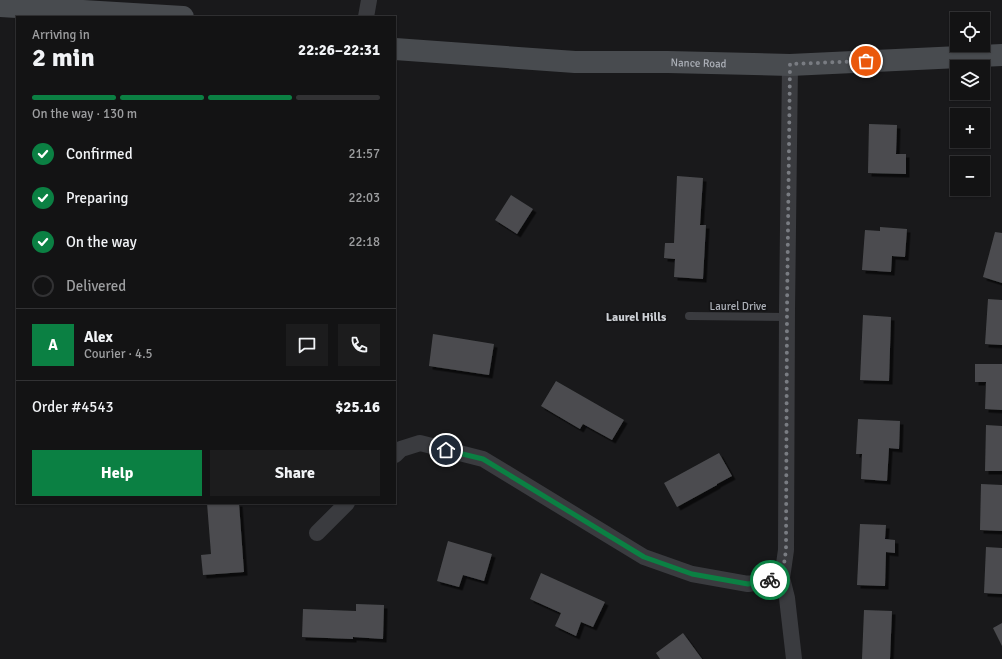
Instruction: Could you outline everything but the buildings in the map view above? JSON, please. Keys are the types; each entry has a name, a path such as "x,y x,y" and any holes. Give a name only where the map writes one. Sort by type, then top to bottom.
{"street":[{"path":"366,16 369,0"},
{"path":"0,6 167,16"},
{"name":"Nance Road","path":"396,50 575,62 790,64 1002,55"},
{"path":"790,64 786,550 782,578 787,598 794,659"},
{"path":"396,454 401,449 420,443 483,459 644,557 692,574 748,584 782,578"},
{"path":"317,533 345,504"}],"lane":[{"name":"Laurel Drive","path":"689,316 787,317"}],"way so far":[{"path":"770,580 782,578 786,550 790,64 866,61"}],"district":[{"name":"Laurel Hills","path":"636,317"}],"route":[{"path":"446,450 483,459 644,557 692,574 748,584 770,580"}]}
